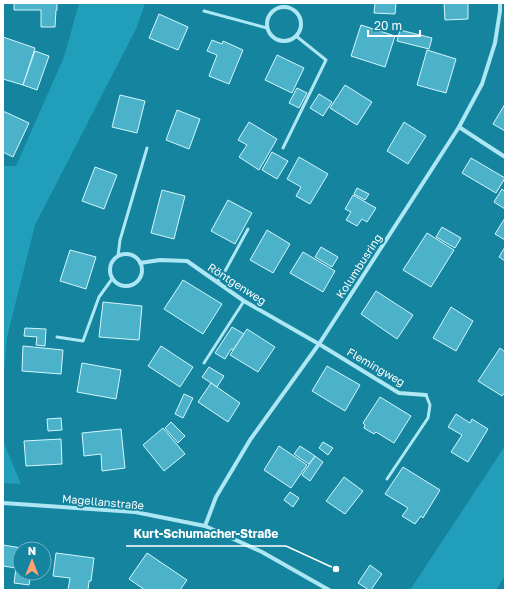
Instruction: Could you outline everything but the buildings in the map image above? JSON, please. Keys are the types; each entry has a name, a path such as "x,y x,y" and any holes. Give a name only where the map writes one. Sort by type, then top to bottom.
{"street":[{"path":"275,9 280,7 291,8 299,15 301,26 296,36 291,40 280,41 274,38 267,28 268,18 275,9 276,3"},
{"name":"Kolumbusring","path":"205,526 216,497 250,440 319,344 459,128 482,84 495,43 500,3"},
{"path":"459,128 505,157"},
{"path":"128,254 137,259 140,263 142,274 136,283 126,287 120,286 112,279 110,269 114,259 118,256 128,254"},
{"name":"Röntgenweg","path":"140,263 160,260 187,261 244,301 319,344"},
{"name":"Flemingweg","path":"319,344 399,393 426,395"},
{"name":"Magellanstraße","path":"3,503 135,512 205,526 262,552 329,590"}],"lane":[{"path":"204,11 267,28"},
{"path":"283,148 326,60 296,36"},
{"path":"118,256 120,240 147,148"},
{"path":"217,282 224,273 248,229"},
{"path":"57,337 83,341 99,296 112,279"},
{"path":"204,363 244,301"},
{"path":"387,479 428,418 430,405 426,395"}],"shaded area":[{"path":"79,3 145,3 137,27 35,225 7,337 3,383 3,166 16,166 64,57"},
{"path":"3,441 21,484 3,483"},
{"path":"505,446 505,576 496,590 410,590"}],"place":[{"name":"Kurt-Schumacher-Straße","path":"336,569"}]}
